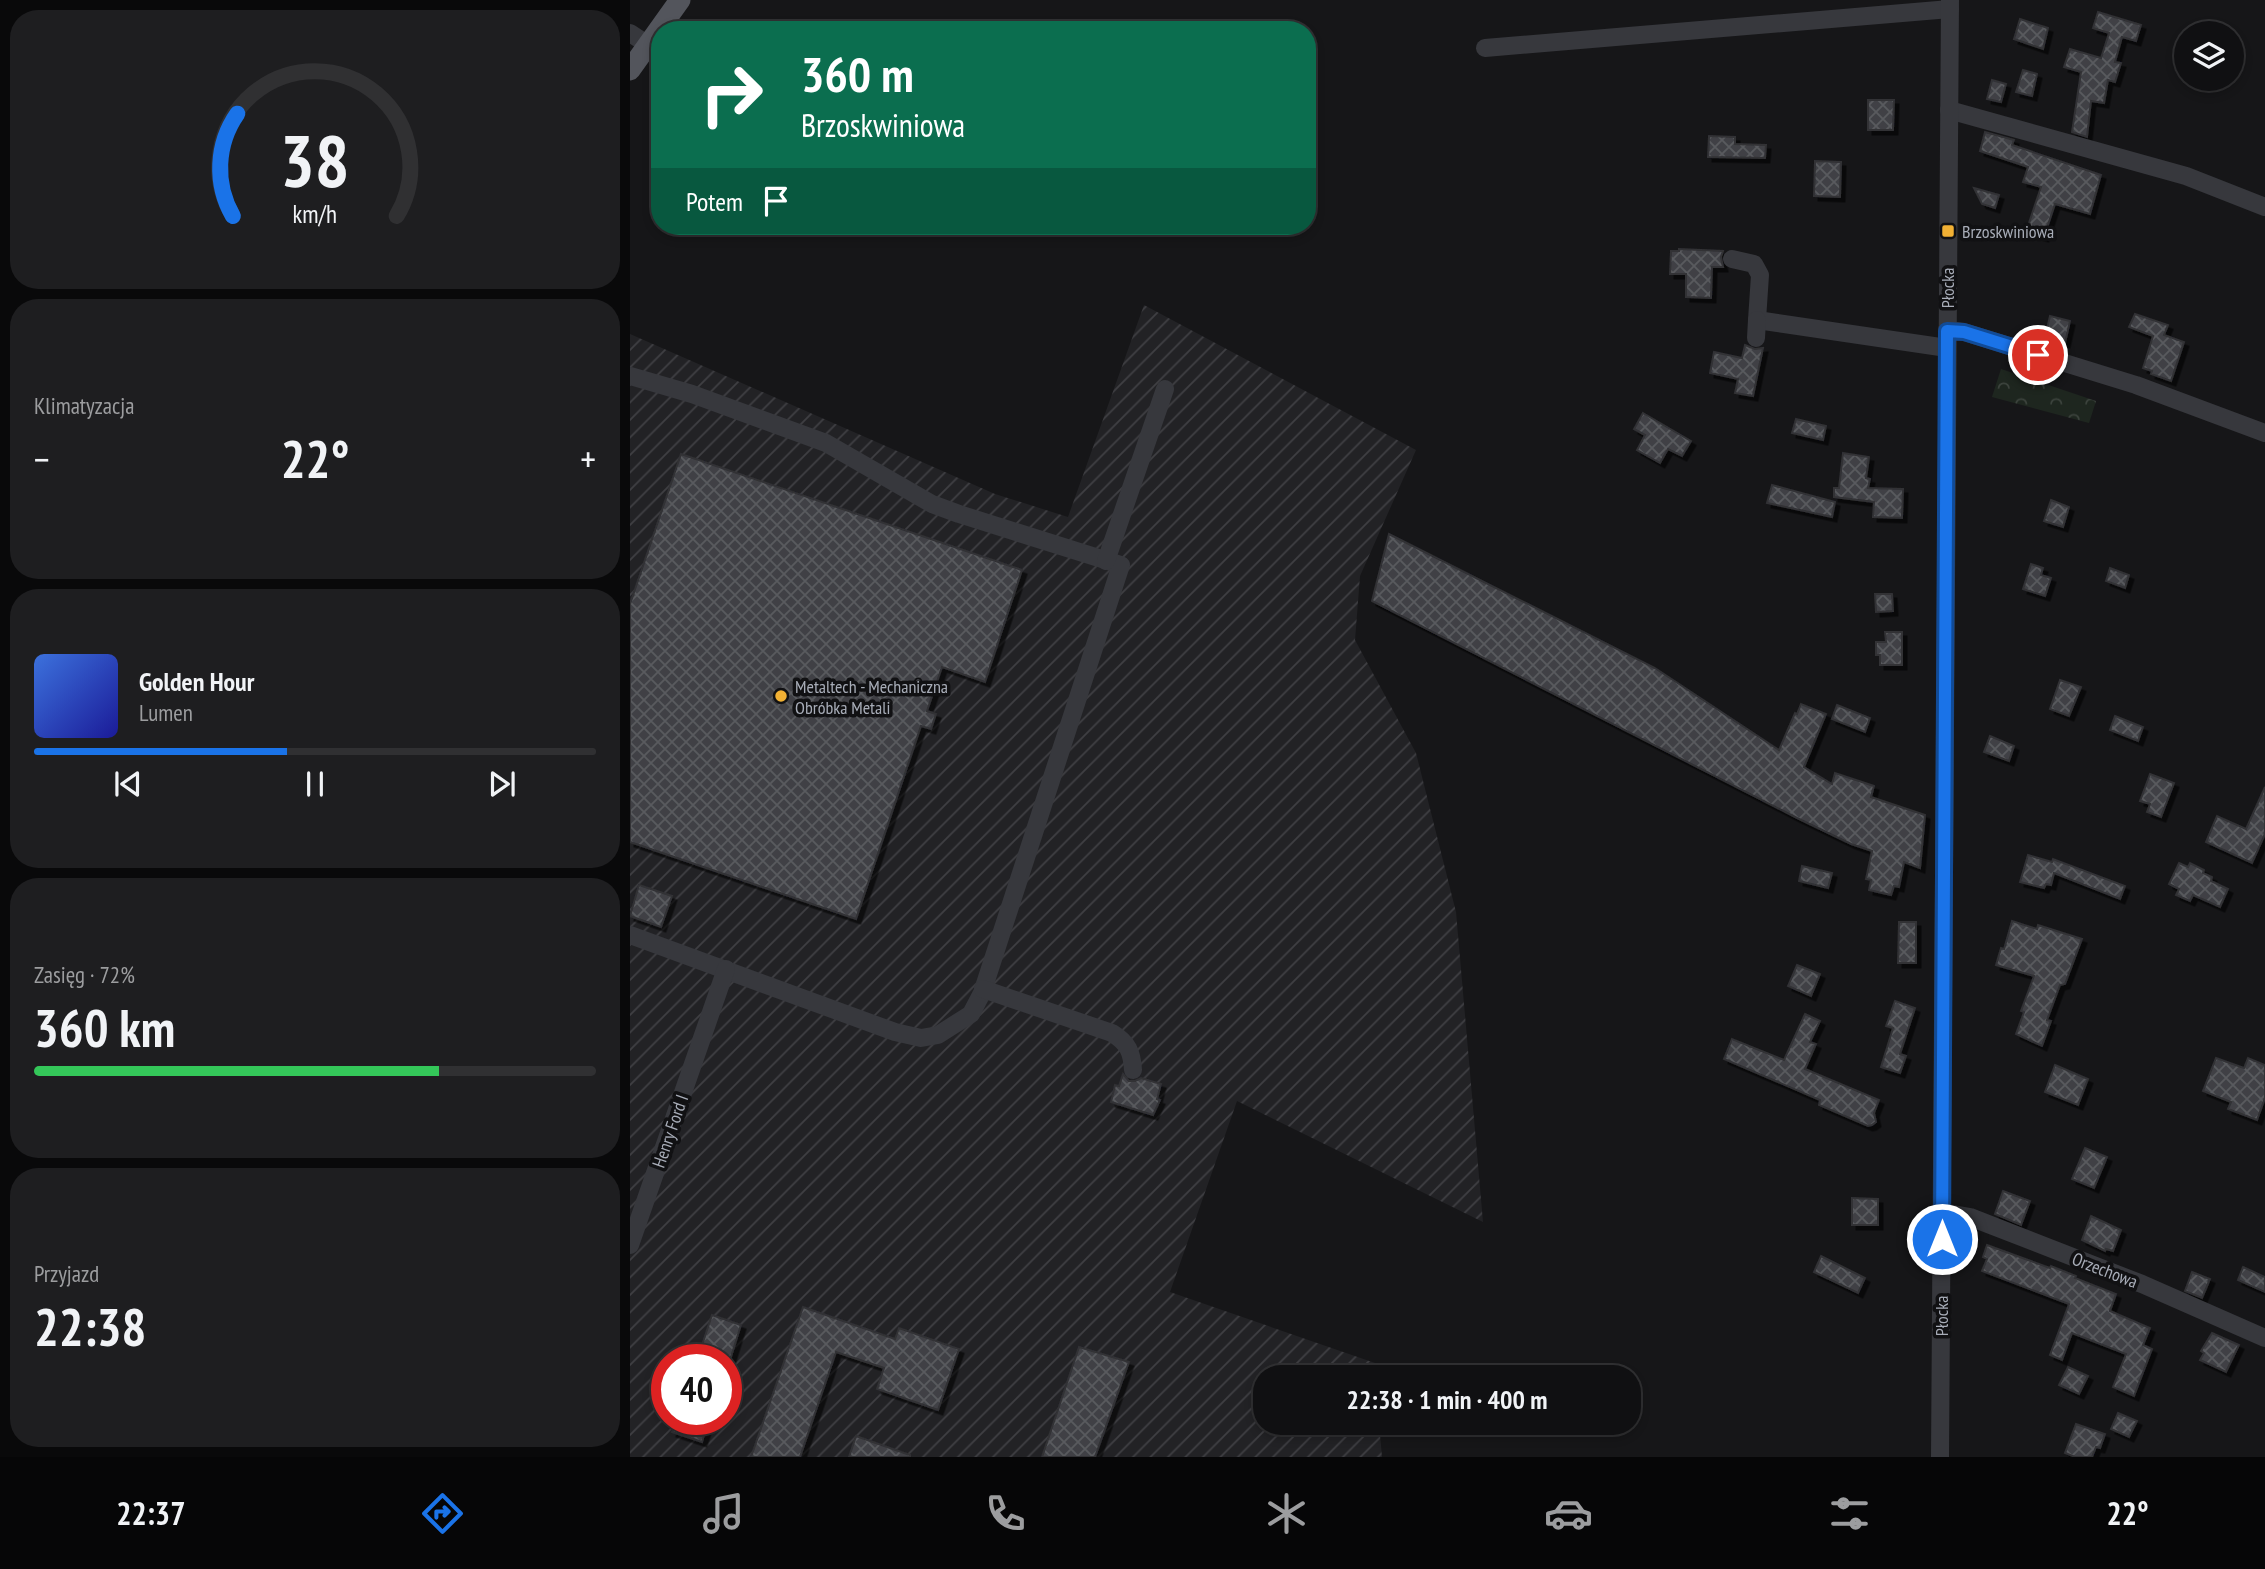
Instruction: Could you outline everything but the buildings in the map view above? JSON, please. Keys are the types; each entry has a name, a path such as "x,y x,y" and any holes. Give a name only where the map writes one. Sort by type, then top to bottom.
{"main road":[{"path":"665,21 680,0"},
{"path":"630,70 651,41"}],"street":[{"path":"1485,48 1950,5"},
{"name":"Płocka","path":"1940,1457 1950,5"},
{"path":"630,33 648,45"},
{"path":"1949,110 2186,176 2265,207"},
{"path":"1732,259 1754,264 1760,275 1757,329 1947,339 1964,332 2136,385 2265,433"},
{"path":"630,376 692,394 827,443 932,504 1121,565 983,989 971,1014 938,1035 920,1038 862,1021 630,935"},
{"path":"1106,561 1165,389"},
{"name":"Henry Ford I","path":"630,1245 726,969"},
{"path":"983,989 1112,1033 1132,1052 1133,1070"},
{"name":"Orzechowa","path":"1942,1212 1970,1217 2142,1284 2265,1338"}],"shaded area":[{"path":"1144,305 1416,450 1360,576 1355,640 1416,753 1456,912 1483,1222 1237,1101 1170,1292 1375,1363 1253,1365 1253,1435 1380,1435 1382,1457 630,1457 630,334 995,494 1068,517"}],"green space":[{"path":"2001,369 2096,401 2089,423 1992,397"}],"place":[{"name":"Brzoskwiniowa","path":"1948,231"},
{"name":"Metaltech - Mechaniczna Obróbka Metali","path":"781,696"}],"route":[{"path":"1942,1239 1947,331 1964,332 2038,355"}]}
